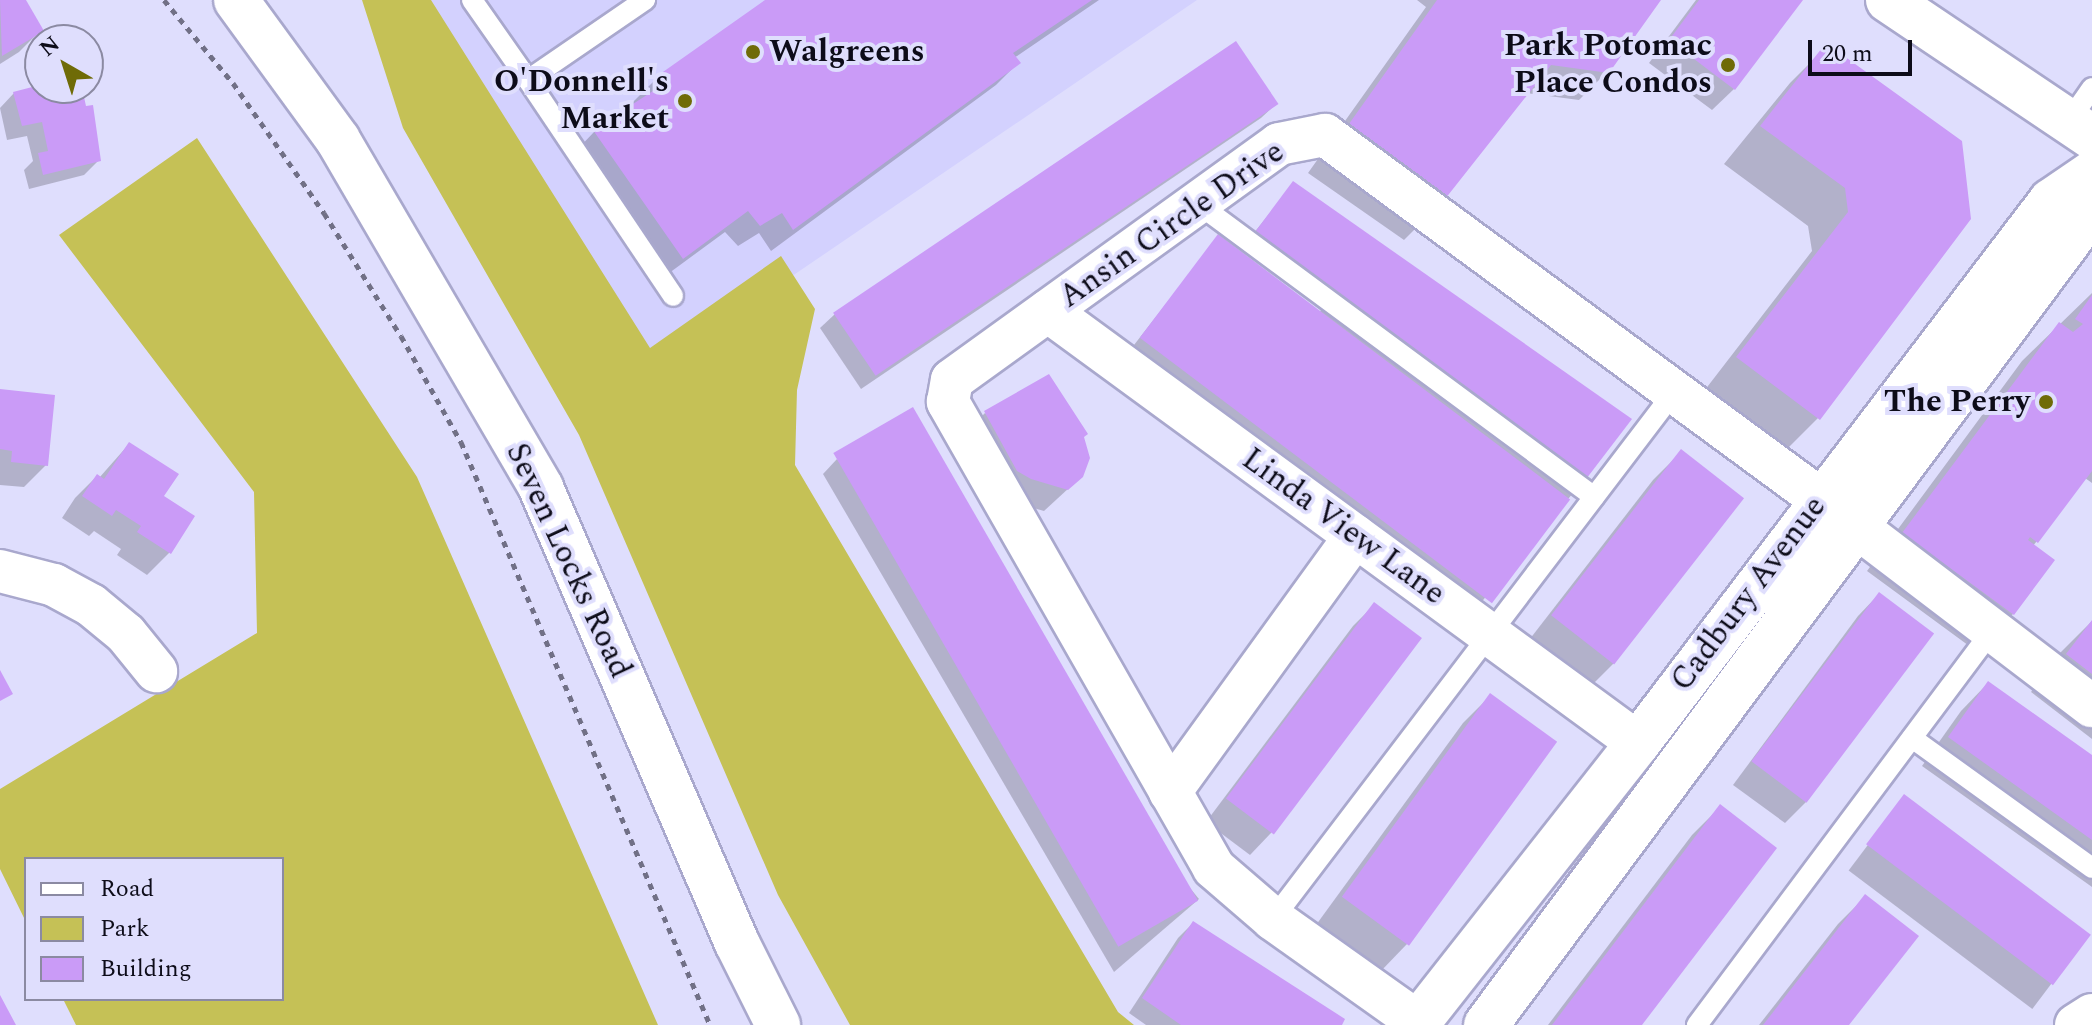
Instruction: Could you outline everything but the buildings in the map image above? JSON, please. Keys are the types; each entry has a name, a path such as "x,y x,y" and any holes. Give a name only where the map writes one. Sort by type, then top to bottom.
{"street":[{"name":"Seven Locks Road","path":"236,0 338,140 541,488 737,943 778,1025"},
{"path":"1888,0 2084,115"},
{"name":"Ansin Circle Drive","path":"1418,1024 1273,919 1214,868 948,402 952,380 1279,144 1325,135 1820,499 2092,706"},
{"name":"Cadbury Avenue","path":"1418,1024 1638,743 1820,499 2051,201 2092,173"},
{"name":"Cadbury Avenue","path":"1486,1025 2092,210"},
{"name":"Linda View Lane","path":"1048,311 1638,743"},
{"path":"1170,792 1355,536"},
{"path":"0,571 54,585 91,605 126,634 156,671"},
{"path":"2076,1025 2092,1015"}],"lane":[{"path":"472,0 673,296"},
{"path":"528,80 645,0"},
{"path":"1197,203 1594,497"},
{"path":"1273,919 1674,392"},
{"path":"1697,1025 1992,631"},
{"path":"1912,738 2092,868"}],"path":[{"path":"164,0 233,83 324,213 401,336 461,442 710,1025"}],"shaded area":[{"path":"410,0 1197,0 647,375"}],"green space":[{"path":"362,0 431,0 650,348 781,256 815,309 797,390 795,465 1118,1012 1134,1025 850,1025 778,895 579,435 403,128"},
{"path":"197,138 417,477 658,1025 76,1025 64,1001 284,1001 284,857 24,857 24,918 0,869 0,789 257,633 254,492 59,235"}],"place":[{"name":"Walgreens","path":"753,52"},
{"name":"Park Potomac Place Condos","path":"1728,65"},
{"name":"O'Donnell's Market","path":"685,101"},
{"name":"The Perry","path":"2046,402"}]}
